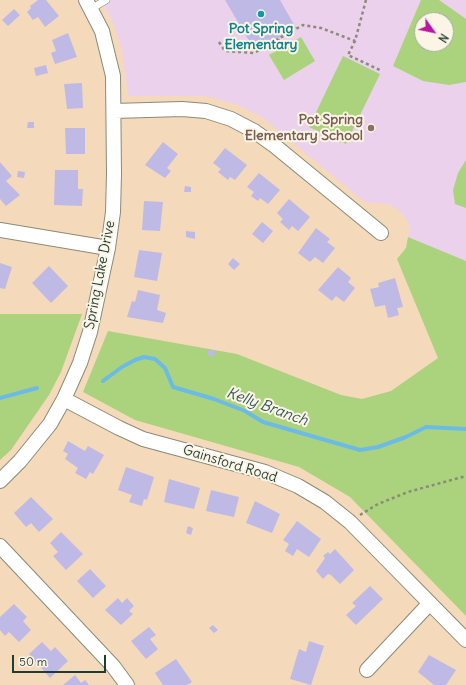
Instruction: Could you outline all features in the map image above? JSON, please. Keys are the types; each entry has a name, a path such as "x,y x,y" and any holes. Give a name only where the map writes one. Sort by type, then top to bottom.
{"street":[{"name":"Spring Lake Drive","path":"0,481 20,461 50,424 64,399 80,363 90,332 108,248 113,212 113,76 102,30 89,5"},
{"path":"114,111 182,109 206,111 230,118 254,131 275,146 381,233"},
{"path":"0,230 108,248"},
{"name":"Gainsford Road","path":"64,399 143,439 265,472 298,486 325,502 350,522 466,640"},
{"path":"0,546 112,666 127,685"},
{"path":"367,670 430,603"}],"lane":[{"path":"89,5 106,0"}],"path":[{"path":"366,0 355,41 348,55 382,71"},
{"path":"219,42 225,51 254,53 303,25 321,28 355,41"},
{"path":"278,39 282,47"},
{"path":"350,522 378,504 408,492 466,476"}],"shaded area":[{"name":"Pot Spring Elementary School","path":"101,0 466,0 466,261 408,237 410,231 408,222 403,214 394,207 388,204 366,202 262,117 238,105 207,96 128,96 122,49 113,22"}],"green space":[{"path":"421,0 439,0 466,19 466,82 449,85 423,81 393,66 414,16 414,52 454,52 454,12 416,12"},
{"path":"301,37 315,61 284,80 269,55"},
{"path":"343,56 380,74 346,144 309,127"},
{"path":"466,160 466,208 455,204 453,190 458,173"},
{"path":"408,237 466,261 466,616 350,497 299,467 135,420 83,392 108,331 237,354 341,395 362,399 391,391 438,358 397,259 406,248"},
{"path":"0,314 82,314 61,372 49,395 11,450 0,460"}],"building":[{"path":"38,0 46,0 59,16 45,27 38,17 33,20 27,12 31,8 30,6"},
{"name":"Pot Spring Elementary","path":"225,0 280,0 296,28 255,51"},
{"path":"14,9 20,15 8,26 2,20"},
{"path":"68,33 77,57 55,64 51,53 56,51 52,40"},
{"path":"46,65 48,73 36,76 34,68"},
{"path":"82,83 83,108 67,109 64,84"},
{"path":"28,122 34,122 34,128 27,128"},
{"path":"65,128 85,128 85,154 66,154"},
{"path":"163,142 178,154 167,168 171,171 165,178 145,165"},
{"path":"225,148 247,165 235,180 230,177 228,180 218,172 221,169 213,163"},
{"path":"0,162 12,176 6,181 20,195 6,206 0,199"},
{"path":"55,170 78,170 78,189 83,189 82,206 54,205"},
{"path":"18,171 25,172 24,178 17,177"},
{"path":"259,173 280,190 268,204 260,198 258,201 251,196 254,192 247,187"},
{"path":"185,186 191,187 191,192 184,192"},
{"path":"289,199 310,217 298,231 292,226 289,230 280,222 283,219 277,213"},
{"path":"144,201 163,202 160,231 142,230"},
{"path":"262,222 273,231 263,243 252,234"},
{"path":"316,228 330,239 327,242 335,248 323,263 315,257 310,262 298,253"},
{"path":"186,231 195,232 195,239 186,237"},
{"path":"139,250 162,253 157,281 134,277"},
{"path":"233,258 240,264 234,270 228,264"},
{"path":"0,263 12,267 5,289 0,288"},
{"path":"49,266 68,286 51,303 32,283"},
{"path":"338,267 351,278 348,282 355,288 344,302 336,296 332,301 318,290"},
{"path":"395,278 403,307 397,308 399,315 388,318 385,305 375,307 370,289 379,287 378,283"},
{"path":"138,290 160,295 157,310 166,313 163,323 127,317 132,301 135,302"},
{"path":"215,350 215,355 208,356 208,351"},
{"path":"68,441 85,451 88,446 104,455 93,474 90,472 86,479 75,473 78,468 65,459 68,454 63,451"},
{"path":"126,467 154,477 147,500 144,499 142,506 129,502 132,495 118,490"},
{"path":"169,479 200,488 194,509 164,502"},
{"path":"211,490 239,497 234,517 206,511"},
{"path":"31,497 53,519 39,532 31,523 26,527 14,513"},
{"path":"255,501 280,514 272,533 246,523"},
{"path":"297,521 321,539 309,557 297,549 293,556 285,551 289,544 283,540"},
{"path":"188,526 193,528 191,535 186,533"},
{"path":"61,532 83,554 66,570 53,556 58,552 50,543"},
{"path":"335,549 354,570 340,584 328,574 323,579 316,571 325,558 323,556 328,552 330,554"},
{"path":"90,569 106,586 93,598 77,581"},
{"path":"370,586 383,599 356,625 346,615 356,606 352,603"},
{"path":"118,598 122,603 127,598 134,606 129,611 133,614 121,625 105,610"},
{"path":"14,604 27,617 23,621 31,630 19,642 9,632 5,636 0,630 0,617"},
{"path":"213,625 218,630 214,633 209,628"},
{"path":"149,627 156,635 150,639 158,649 146,659 131,641"},
{"path":"309,641 324,646 311,685 290,679 299,649 306,652"},
{"path":"42,642 51,651 55,647 68,661 50,678 29,654"},
{"path":"429,655 456,670 446,685 434,685 418,672"},
{"path":"176,659 192,682 187,685 163,685 155,673"},
{"path":"75,675 81,683 85,680 89,685 63,685"}],"waterway":[{"name":"Kelly Branch","path":"103,381 122,367 135,360 144,357 155,359 165,368 173,387 214,399 245,411 263,422 360,450 378,447 406,437 426,427 466,429"},
{"name":"Kelly Branch","path":"0,398 37,388"}],"place":[{"name":"Pot Spring Elementary","path":"261,14"},
{"name":"Pot Spring Elementary School","path":"371,128"}]}
